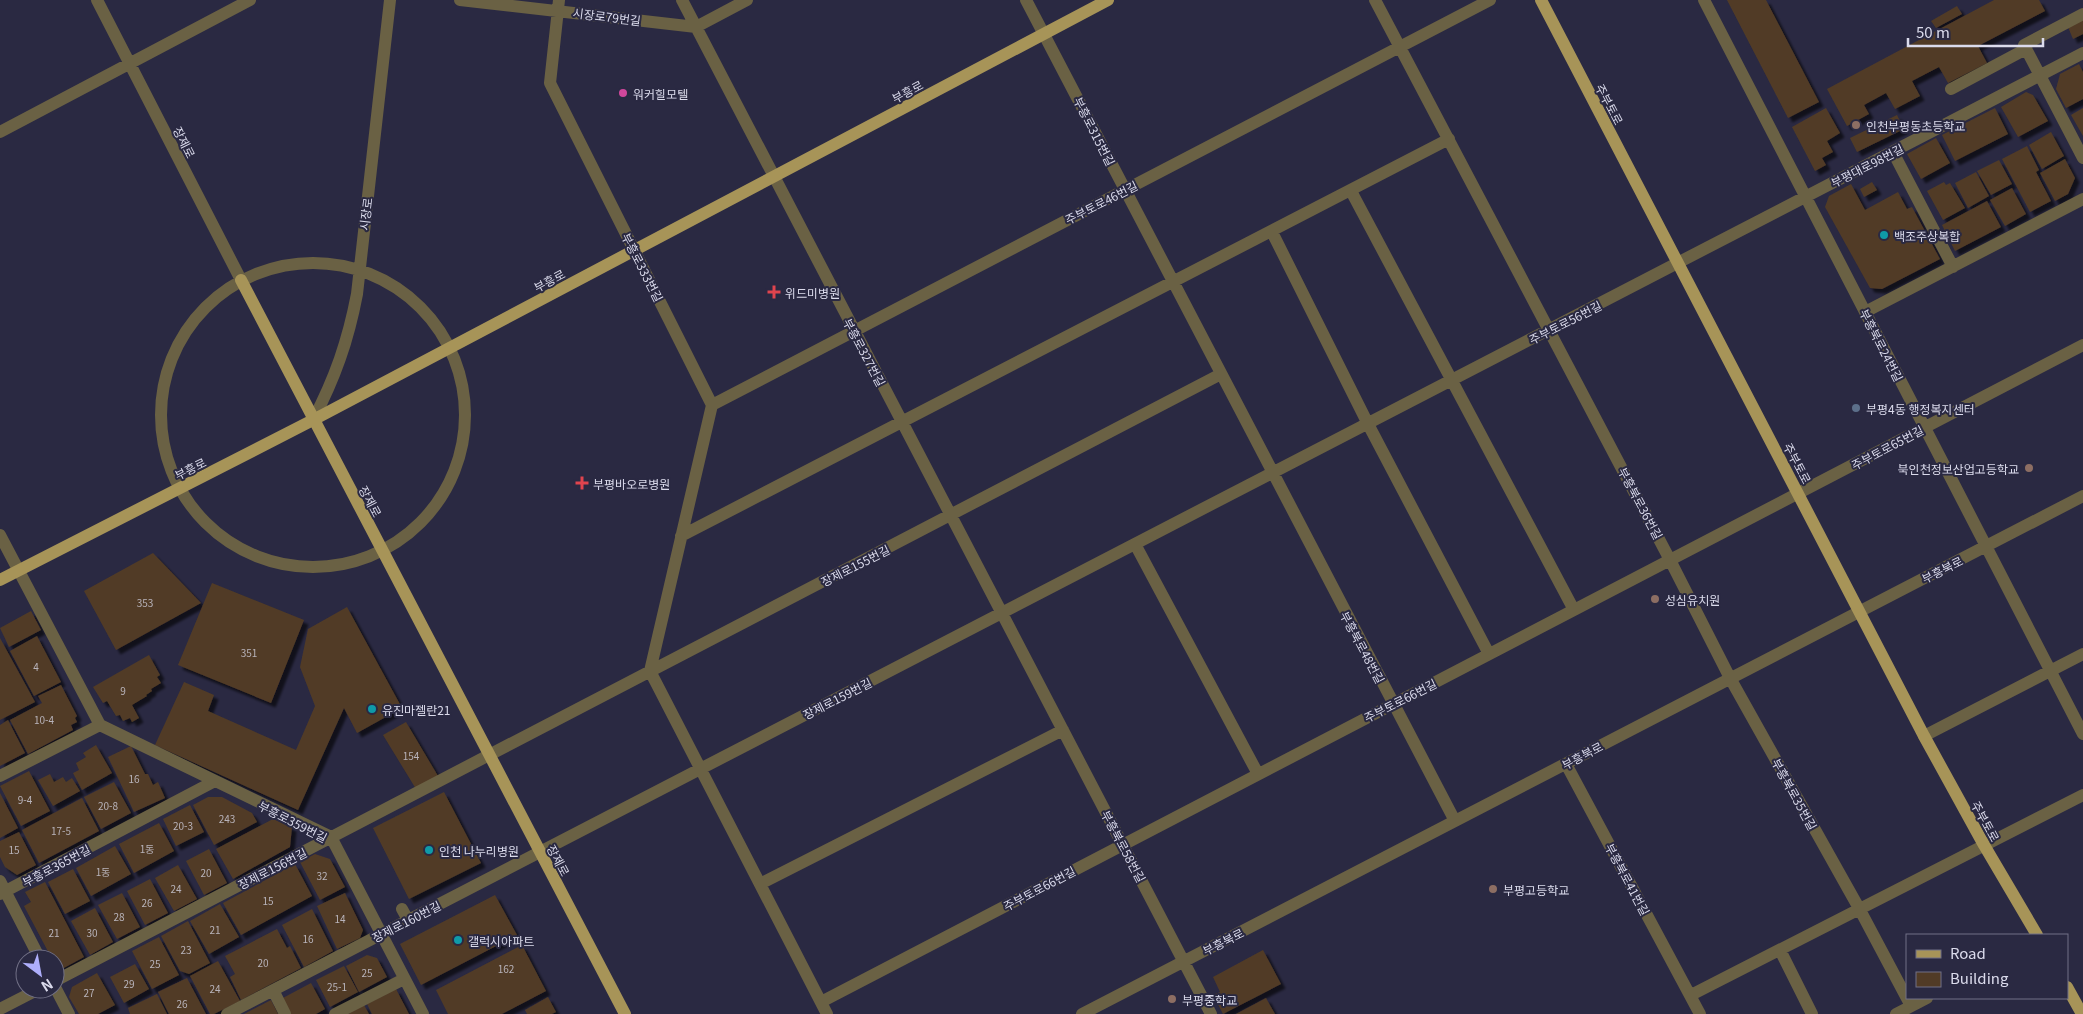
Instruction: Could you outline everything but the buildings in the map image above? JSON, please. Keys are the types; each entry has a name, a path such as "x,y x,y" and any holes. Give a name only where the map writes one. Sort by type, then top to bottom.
{"main road":[{"name":"부흥로","path":"0,580 313,420 1108,0"},
{"name":"주부토로","path":"1541,0 1924,736 1984,845 2036,934"},
{"name":"장제로","path":"241,280 625,1014"},
{"path":"2068,989 2082,1014"}],"street":[{"name":"장제로","path":"97,0 241,280"},
{"path":"0,132 250,0"},
{"name":"시장로","path":"313,420 340,362 350,330 357,294 390,0"},
{"name":"시장로79번길","path":"460,0 558,5 696,27"},
{"name":"부흥로327번길","path":"682,0 1002,613"},
{"path":"696,27 747,0"},
{"name":"부흥로315번길","path":"1026,0 1272,473"},
{"name":"부흥북로36번길","path":"1376,0 1730,678"},
{"name":"주부토로46번길","path":"712,404 1490,0"},
{"name":"부흥북로24번길","path":"1704,0 2083,734"},
{"name":"부흥로333번길","path":"558,5 550,83 712,404"},
{"path":"2083,14 2024,45 2083,158"},
{"path":"1951,89 2026,49"},
{"name":"부평대로98번길","path":"1678,263 2083,53"},
{"path":"681,536 1449,139"},
{"path":"1893,152 1953,267"},
{"path":"1351,190 1574,610"},
{"path":"1865,312 2083,200"},
{"path":"1272,232 1368,424 1489,654"},
{"path":"295,263 335,263 359,268 388,280 413,298 434,320 451,347 461,374 466,404 465,434 459,463 446,490 429,514 407,535 382,551 334,566 306,567 268,560 233,544 217,533 203,520 180,489 171,471 162,432 162,392 167,372 183,335 195,319 224,291 241,280 264,270 295,263"},
{"name":"주부토로56번길","path":"1272,473 1678,263"},
{"name":"주부토로65번길","path":"1798,493 2083,345"},
{"name":"장제로155번길","path":"489,755 1221,374"},
{"path":"712,404 650,671 827,1014"},
{"name":"장제로159번길","path":"540,852 1272,473"},
{"name":"부흥북로48번길","path":"1272,473 1455,821"},
{"name":"주부토로66번길","path":"821,1002 1798,493"},
{"name":"부흥북로","path":"1082,1014 2083,496"},
{"path":"0,535 100,725 0,776"},
{"path":"1135,544 1258,774"},
{"name":"부흥북로58번길","path":"1002,613 1211,1014"},
{"path":"1924,736 2083,654"},
{"name":"부흥북로35번길","path":"1730,678 1860,910 1906,997"},
{"name":"부흥로359번길","path":"100,725 330,838 423,1014"},
{"path":"760,884 1063,730"},
{"name":"장제로156번길","path":"65,976 489,755"},
{"name":"부흥북로41번길","path":"1566,764 1700,1014"},
{"name":"부흥로365번길","path":"35,949 2,889 107,838 213,782"},
{"path":"1691,995 2083,795"},
{"name":"장제로160번길","path":"227,1014 381,934 405,915 540,852"},
{"path":"1780,950 1812,1014"},
{"path":"335,1014 404,978"},
{"path":"273,990 285,1014"},
{"path":"0,1009 20,999"},
{"path":"61,999 69,1014"},
{"name":"부흥북로35번길","path":"1907,999 1911,1006"},
{"path":"1896,1014 1925,999"}],"place":[{"name":"워커힐모텔","path":"623,93"},
{"name":"인천부평동초등학교","path":"1856,125"},
{"name":"백조주상복합","path":"1884,235"},
{"name":"위드미병원","path":"774,292"},
{"name":"부평4동 행정복지센터","path":"1856,408"},
{"name":"북인천정보산업고등학교","path":"2029,468"},
{"name":"부평바오로병원","path":"582,483"},
{"name":"성심유치원","path":"1655,599"},
{"name":"유진마젤란21","path":"372,709"},
{"name":"인천 나누리병원","path":"429,850"},
{"name":"부평고등학교","path":"1493,889"},
{"name":"갤럭시아파트","path":"458,940"},
{"name":"부평중학교","path":"1172,999"}]}
